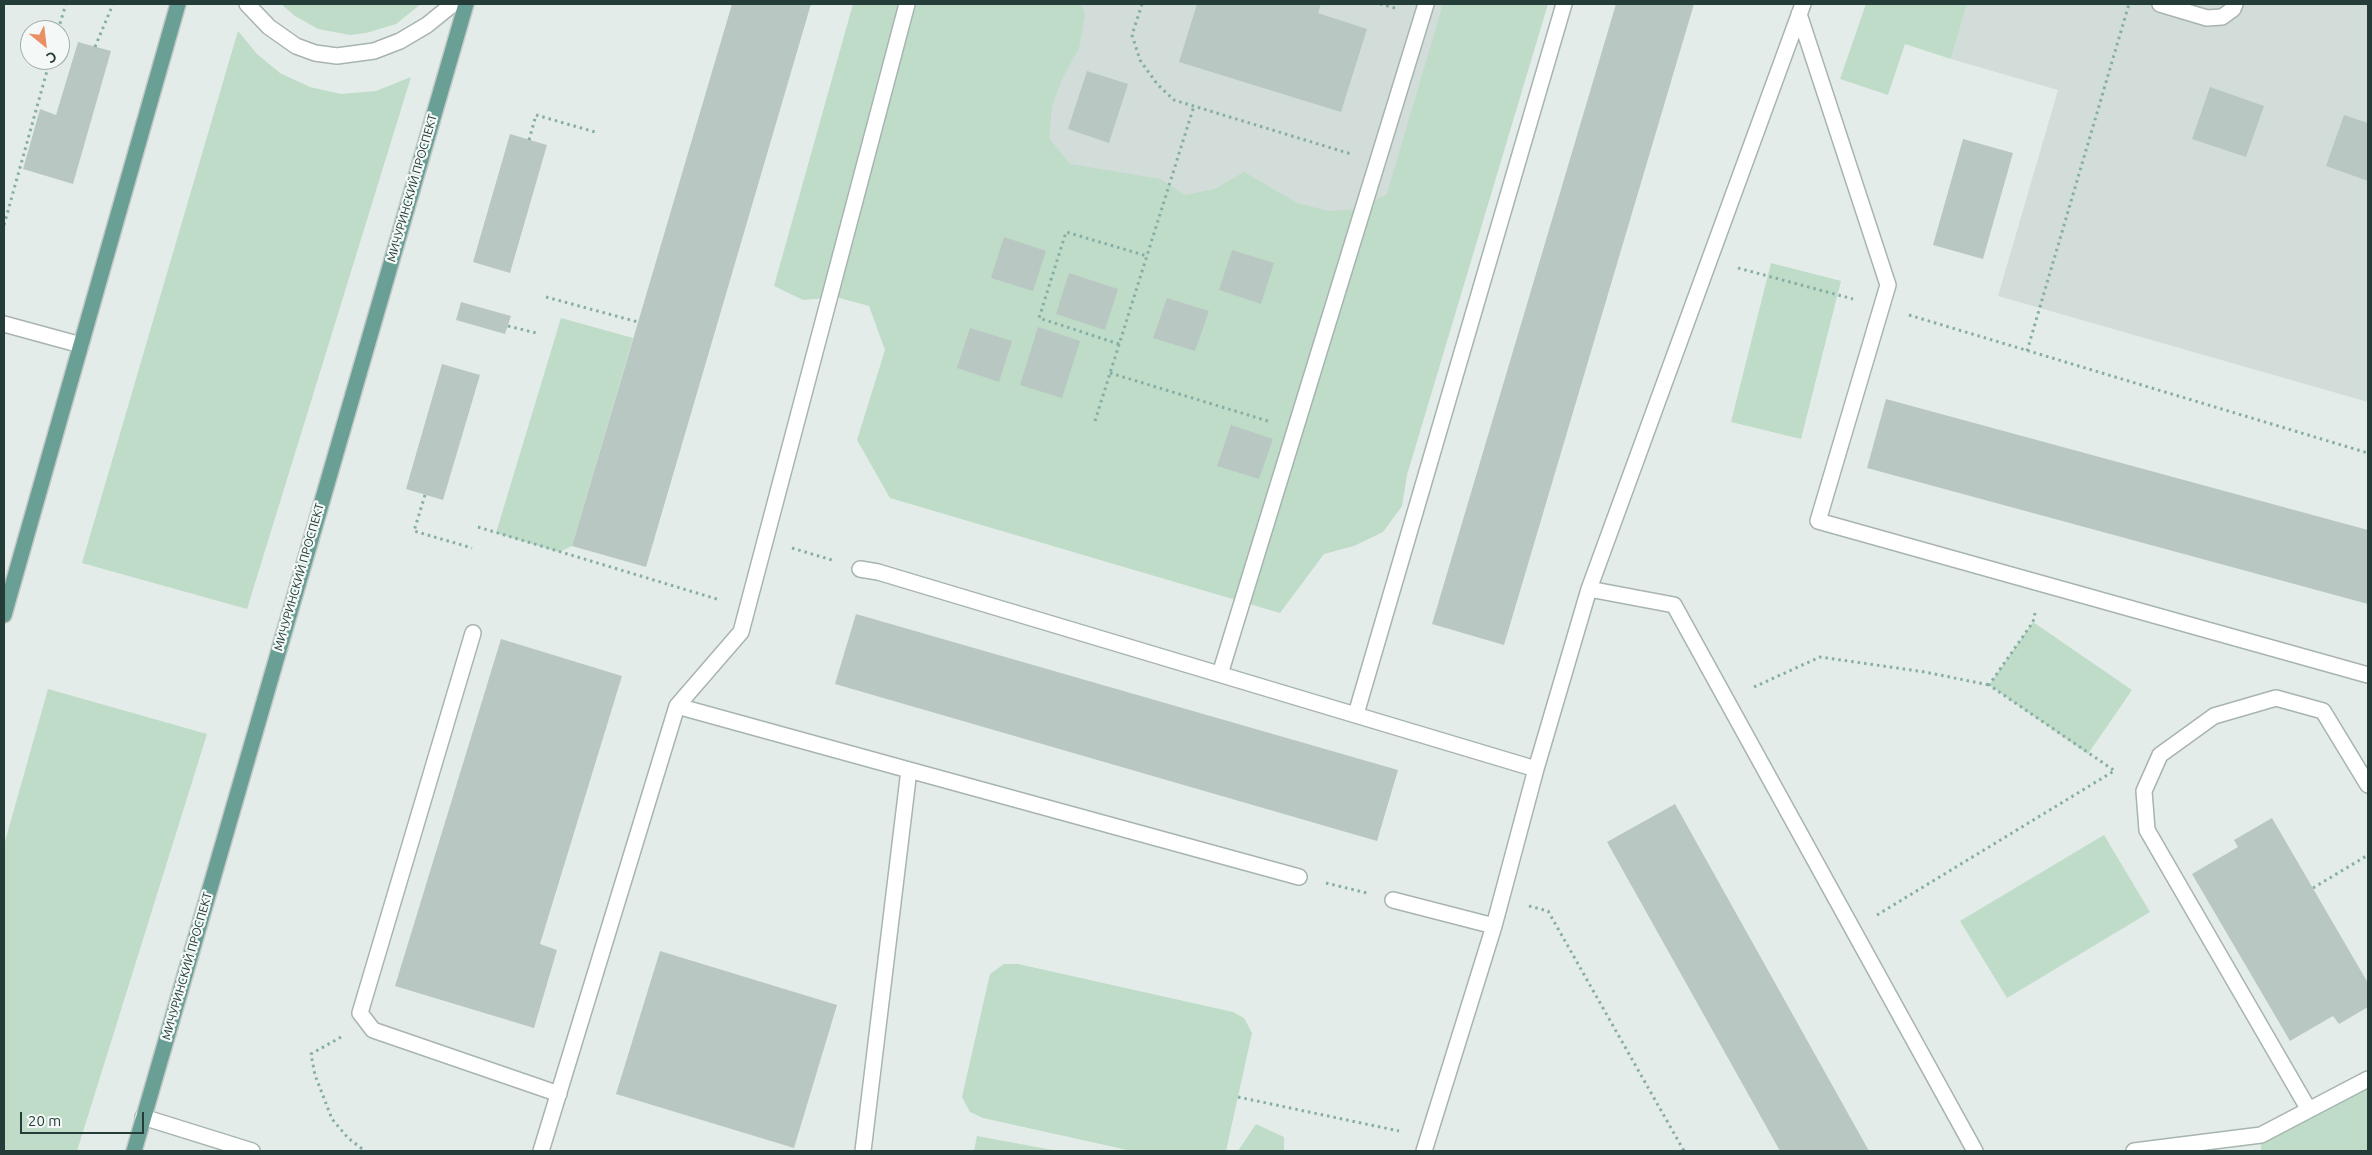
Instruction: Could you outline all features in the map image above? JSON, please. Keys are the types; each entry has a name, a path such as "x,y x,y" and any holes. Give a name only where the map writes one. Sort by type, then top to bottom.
{"main road":[{"path":"4,615 178,4"},
{"name":"МИЧУРИНСКИЙ ПРОСПЕКТ","path":"134,1151 466,4"}],"street":[{"path":"247,4 269,27 296,46 315,53 337,56 374,51 400,41 427,25 453,4"},
{"path":"541,1151 677,706 741,632 907,4"},
{"path":"1220,674 1426,4"},
{"path":"1356,714 1564,4"},
{"path":"2160,4 2207,18 2222,17 2233,9 2234,4"},
{"path":"1426,1145 1494,926 1536,769 1589,589 1801,9"},
{"path":"1801,9 1888,285 1818,521 2368,675"},
{"path":"4,324 80,345"},
{"path":"860,569 878,572 1536,769"},
{"path":"1589,589 1674,605 1975,1151"},
{"path":"473,633 360,1013 373,1030 559,1094"},
{"path":"2309,1110 2147,830 2144,791 2160,755 2214,716 2276,698 2323,711 2368,785"},
{"path":"677,706 1185,844 1299,877"},
{"path":"863,1151 909,770"},
{"path":"1393,900 1494,926"},
{"path":"2134,1151 2261,1135 2368,1079"},
{"path":"143,1118 252,1151"}],"path":[{"path":"61,20 66,4"},
{"path":"95,47 113,4"},
{"path":"1142,4 1132,35 1140,60 1157,84 1174,100 1378,162"},
{"path":"2027,351 2128,4"},
{"path":"4,225 47,70"},
{"path":"1095,421 1194,106"},
{"path":"529,140 536,115 595,132"},
{"path":"1119,344 1039,318 1066,232 1147,256"},
{"path":"1710,262 1882,307 2368,453"},
{"path":"546,297 638,322"},
{"path":"508,326 536,333"},
{"path":"1110,373 1295,430"},
{"path":"425,495 414,531 472,548"},
{"path":"478,527 747,608"},
{"path":"1989,685 2033,622 2042,585"},
{"path":"1726,700 1820,657 1925,672 1989,685 2144,791"},
{"path":"1853,930 2114,771"},
{"path":"2313,888 2368,855"},
{"path":"1501,899 1548,911 1684,1151"},
{"path":"311,1054 322,1096 332,1119 348,1138 366,1151"},
{"path":"1238,1097 1366,1123 1426,1145"}],"shaded area":[{"path":"1047,4 1476,4 1297,585 905,465"},
{"path":"1967,4 2368,4 2368,402 1998,296 2058,90 1951,59"}],"green space":[{"path":"281,4 421,4 396,24 366,33 350,35 318,29 295,16"},
{"path":"853,4 1081,4 1085,14 1079,48 1063,77 1052,106 1049,138 1070,164 1160,179 1185,195 1215,189 1244,172 1297,203 1328,211 1360,209 1387,194 1443,4 1548,4 1407,475 1402,506 1383,532 1354,546 1324,554 1280,613 890,498 857,440 885,350 869,306 836,297 803,300 774,286"},
{"path":"1866,4 1967,4 1951,59 1905,44 1888,95 1840,79"},
{"path":"238,31 257,54 280,73 310,87 341,94 376,91 411,77 247,609 82,563"},
{"path":"1771,263 1841,281 1801,439 1731,422"},
{"path":"561,318 633,338 572,546 559,552 496,533"},
{"path":"2033,622 2132,690 2088,754 1989,685"},
{"path":"48,689 207,734 77,1151 4,1151 4,845"},
{"path":"2104,835 2150,912 2007,998 1960,921"},
{"path":"1004,964 1018,964 1233,1012 1244,1018 1252,1033 1226,1151 1132,1151 983,1118 970,1112 962,1097 990,974"},
{"path":"2368,1079 2368,1151 2261,1151 2261,1135"},
{"path":"1256,1124 1284,1137 1284,1151 1238,1151"},
{"path":"977,1136 1058,1151 974,1151"}],"building":[{"path":"732,4 811,4 646,567 572,546"},
{"path":"1197,4 1321,4 1318,13 1367,29 1341,112 1179,62"},
{"path":"1616,4 1694,4 1504,645 1432,624"},
{"path":"78,42 111,51 73,184 23,169 40,109 56,115"},
{"path":"1087,71 1128,84 1109,143 1068,129"},
{"path":"2210,87 2264,106 2246,157 2192,139"},
{"path":"2344,115 2368,123 2368,181 2326,166"},
{"path":"510,134 547,145 510,273 473,262"},
{"path":"1963,139 2013,153 1983,259 1933,245"},
{"path":"1004,237 1046,251 1033,291 991,278"},
{"path":"1232,250 1274,263 1261,304 1219,290"},
{"path":"1069,273 1118,289 1105,330 1056,314"},
{"path":"1167,298 1209,311 1195,351 1153,338"},
{"path":"461,302 511,316 505,334 456,320"},
{"path":"1038,327 1080,341 1062,398 1020,385"},
{"path":"970,328 1012,341 999,382 957,368"},
{"path":"442,364 480,375 443,500 406,489"},
{"path":"1886,399 2368,530 2368,604 1867,468"},
{"path":"1231,425 1273,439 1259,479 1217,466"},
{"path":"856,614 1398,770 1377,841 835,684"},
{"path":"501,639 622,676 540,944 557,950 534,1028 395,986"},
{"path":"1675,804 1869,1151 1780,1151 1607,842"},
{"path":"2272,818 2368,983 2368,1007 2339,1024 2333,1016 2290,1041 2192,874 2238,847 2234,840"},
{"path":"660,951 837,1005 794,1148 616,1094"}]}
